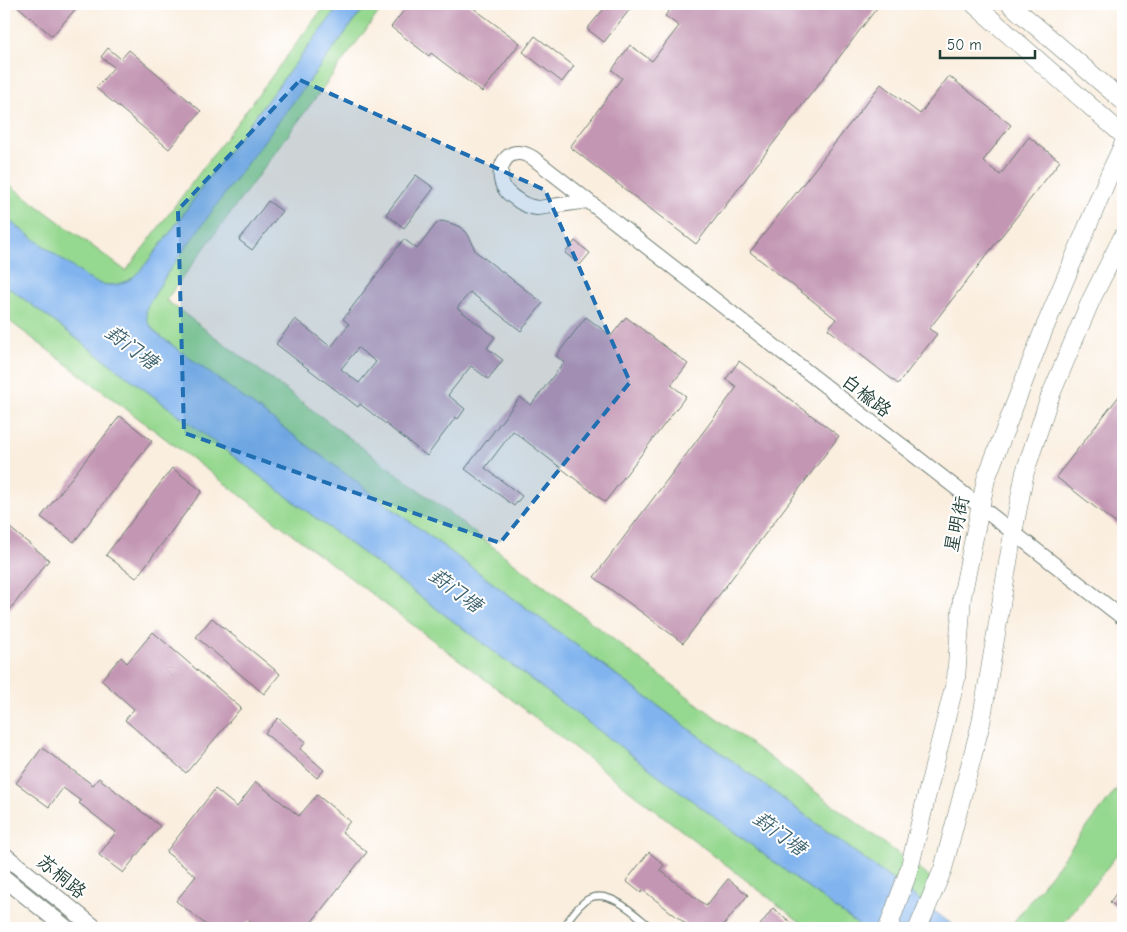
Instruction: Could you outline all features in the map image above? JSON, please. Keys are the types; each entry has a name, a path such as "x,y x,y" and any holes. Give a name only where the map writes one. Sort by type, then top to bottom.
{"main road":[{"path":"974,4 1123,135"},
{"path":"1010,4 1123,101"},
{"name":"星明街","path":"888,928 909,870 956,679 962,598 986,479 1042,334 1123,145"},
{"path":"918,928 943,869 981,723 1013,533 1026,472 1049,399 1091,300 1123,236"},
{"name":"苏桐路","path":"4,855 95,928"},
{"name":"苏桐路","path":"4,878 66,928"}],"street":[{"name":"白榆路","path":"587,201 537,208 529,206 509,194 501,181 501,169 504,162 513,153 526,154 533,158 1123,618"}],"lane":[{"path":"562,928 580,906 588,899 598,896 605,896 616,901 652,928"}],"highlighted area":[{"path":"300,80 545,190 630,382 500,543 184,433 178,210"}],"green space":[{"path":"326,4 341,4 168,235 142,269 132,278 123,283 113,285 93,282 4,217 4,181 126,271"},
{"path":"367,4 385,4 166,300 436,503 695,702 935,881 921,901 156,333 149,324 146,311 148,305 168,272"},
{"path":"4,284 862,928 808,928 515,702 4,317"},
{"path":"1123,781 1123,847 1060,928 1009,928"}],"water":[{"name":"葑门塘","path":"341,4 367,4 168,272 148,305 146,311 149,324 156,333 957,928 862,928 4,284 4,217 86,277 98,283 115,285 132,278 168,235"}],"building":[{"path":"15,4 80,4 52,36"},
{"path":"409,4 468,4 520,43 482,92 431,53 429,56 391,27"},
{"path":"608,4 634,4 604,42 587,29"},
{"path":"674,4 880,4 696,244 570,147 622,78 612,70 630,45 652,61 679,26 665,16"},
{"path":"535,36 574,66 562,82 523,52"},
{"path":"108,48 121,59 129,50 201,111 169,149 96,88 114,67 101,57"},
{"path":"949,76 1011,125 983,161 1000,175 1029,137 1060,161 929,329 937,334 898,384 828,329 836,319 750,252 881,84 920,114"},
{"path":"416,175 434,188 404,228 386,214"},
{"path":"268,201 282,211 252,250 239,240"},
{"path":"442,221 461,227 467,233 475,251 543,303 521,331 470,292 457,308 495,337 487,348 503,360 488,379 471,366 448,395 465,409 458,419 456,417 427,456 360,404 358,407 276,344 295,319 331,347 349,324 343,319 404,239 417,249 437,223","holes":["358,348 376,362 359,383 341,369"]},
{"path":"575,241 590,253 580,265 565,253"},
{"path":"586,317 611,336 626,317 688,364 671,385 686,396 605,502 513,431 485,468 522,496 514,506 465,469 520,397 531,405 564,362 556,356"},
{"path":"739,361 839,436 683,643 594,577 737,387 726,379"},
{"path":"1123,391 1123,529 1056,477"},
{"path":"120,416 152,441 74,542 41,517"},
{"path":"172,468 202,491 136,578 106,555"},
{"path":"4,523 49,560 4,617"},
{"path":"212,618 280,674 264,694 196,637"},
{"path":"153,632 241,708 186,773 125,720 134,709 101,680 121,657 127,663"},
{"path":"278,718 306,742 300,749 324,770 317,778 265,733"},
{"path":"42,748 93,785 99,778 160,826 123,873 99,855 116,832 79,803 81,801 63,788 49,807 16,783"},
{"path":"256,782 299,816 317,795 350,821 342,832 367,852 307,928 259,928 249,921 243,928 210,928 176,901 196,876 166,852 215,789 237,807"},
{"path":"649,852 664,865 660,870 706,906 728,879 748,895 721,928 691,928 643,890 641,893 626,881"},
{"path":"1123,884 1123,912 1110,902"},
{"path":"773,908 798,928 758,928"}]}
